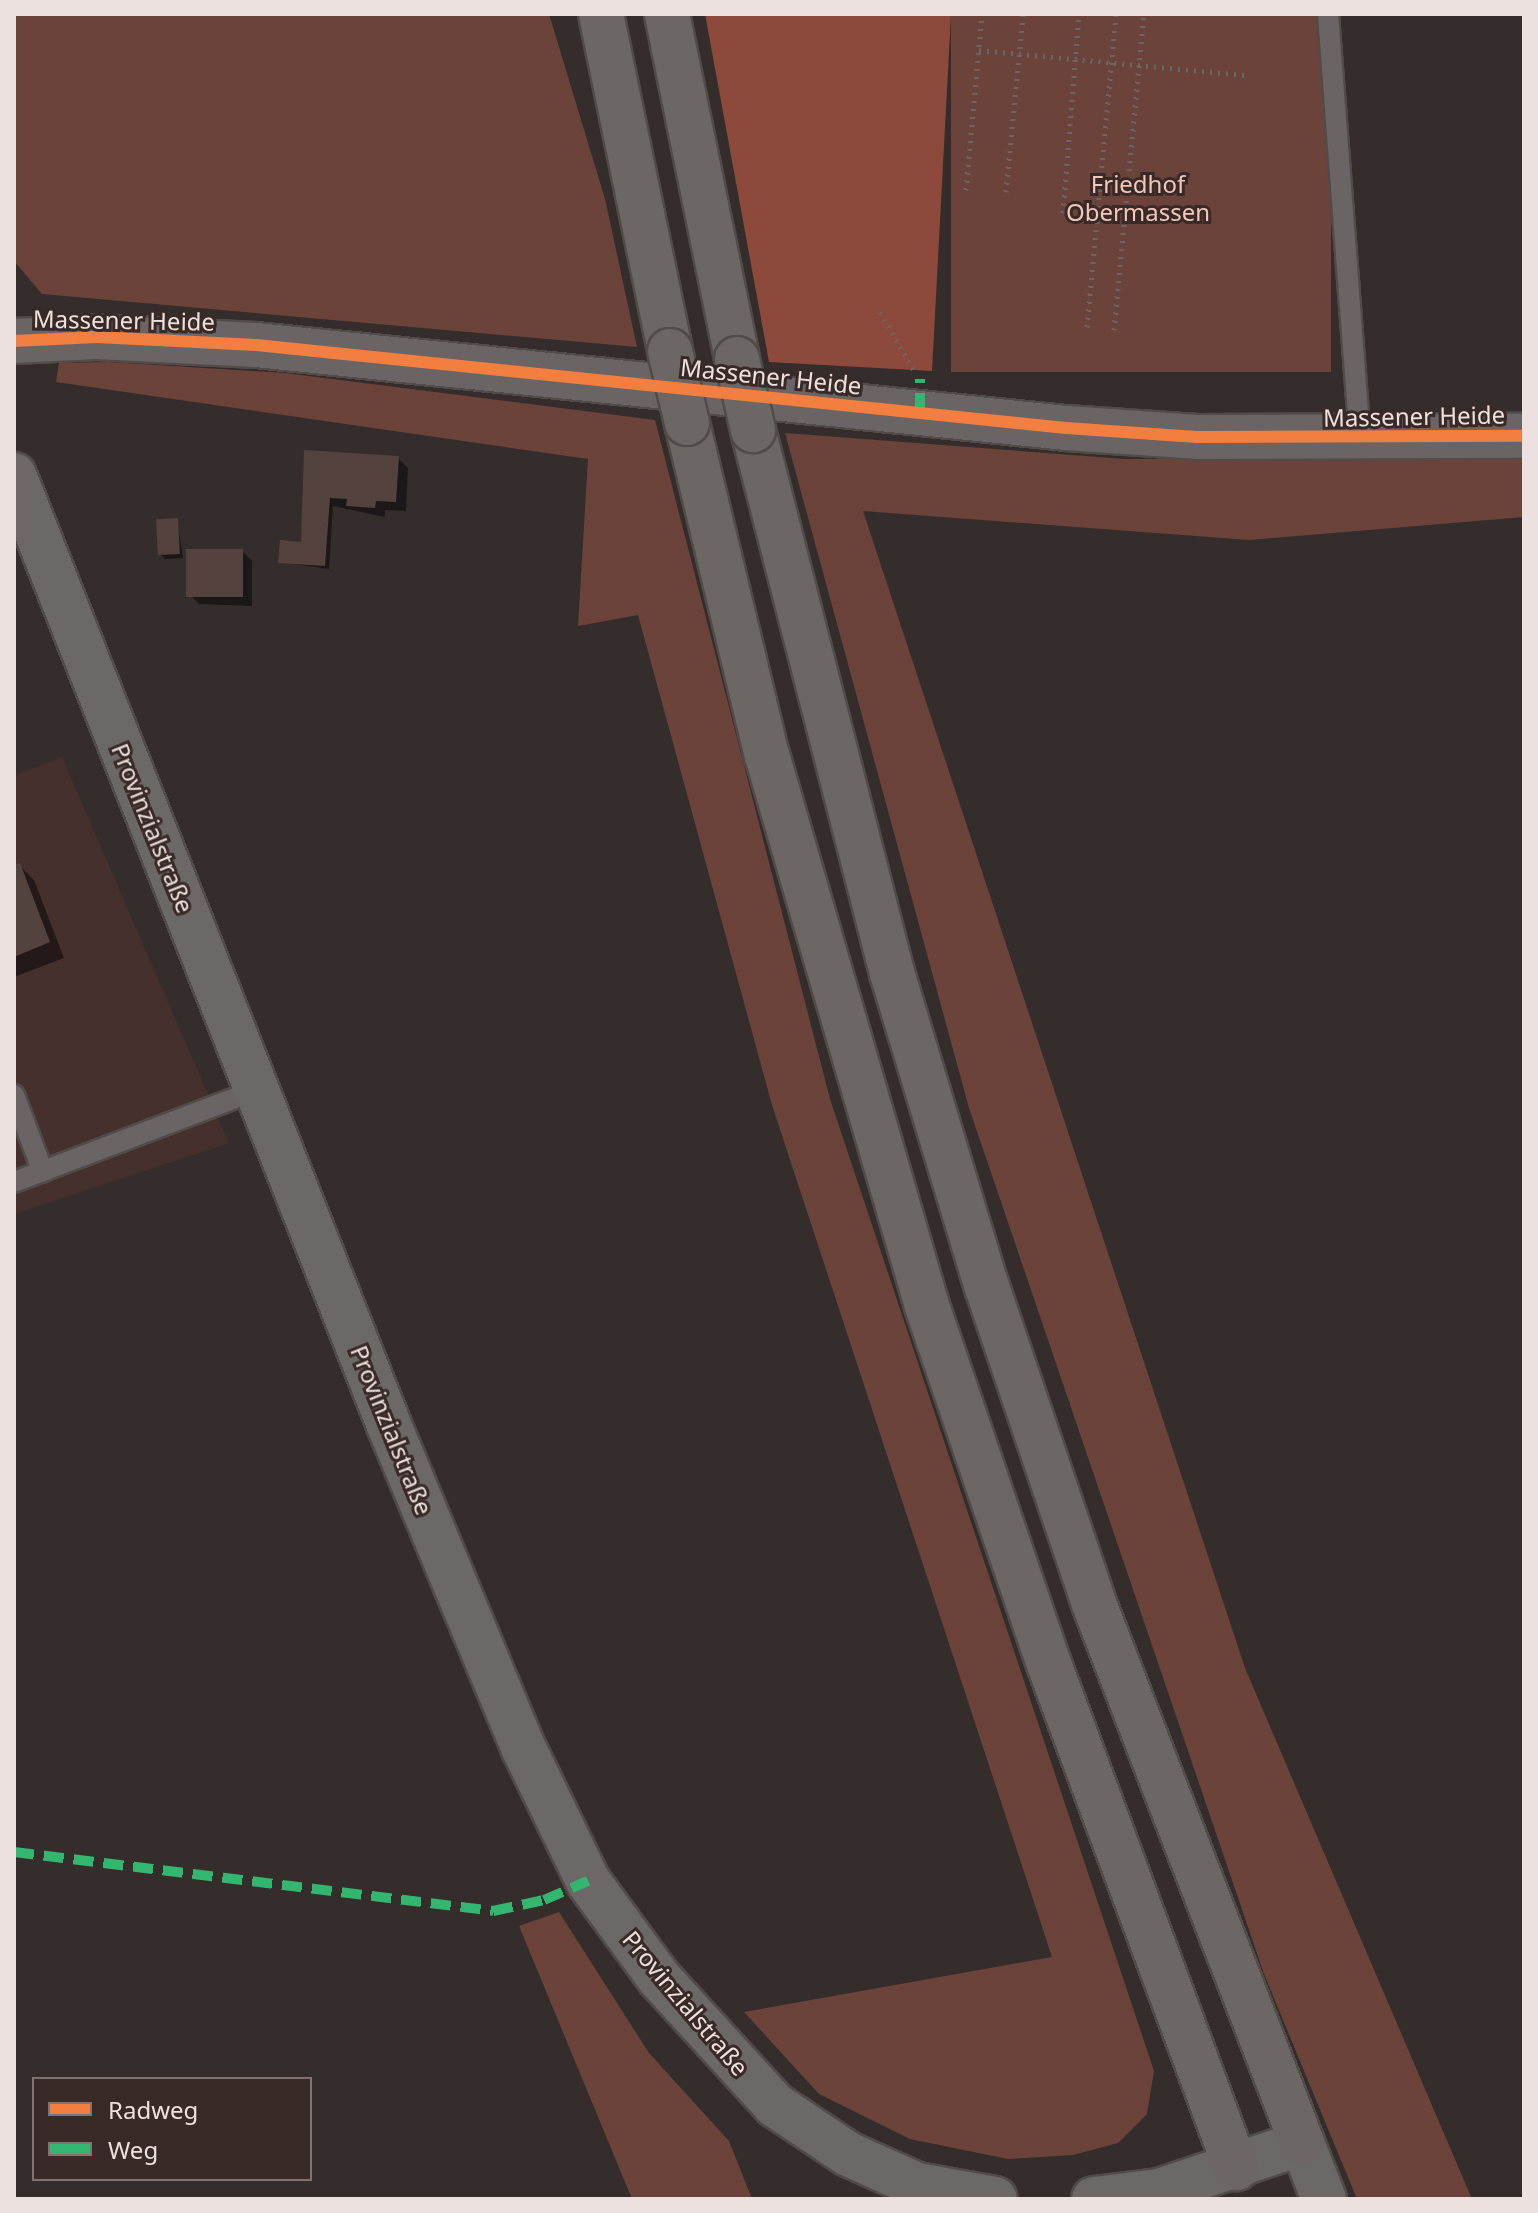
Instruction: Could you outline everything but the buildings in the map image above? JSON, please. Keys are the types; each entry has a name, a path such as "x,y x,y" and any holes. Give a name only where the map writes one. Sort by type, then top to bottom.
{"main road":[{"path":"601,14 670,351 767,755 927,1306 1049,1664 1242,2184"},
{"path":"667,14 753,430 888,958 987,1287 1093,1601 1324,2199"},
{"name":"Provinzialstraße","path":"14,475 256,1090 512,1719 588,1881 659,1978 775,2105 848,2154 917,2185 995,2199"},
{"path":"1094,2199 1242,2184 1302,2143"}],"street":[{"name":"Massener Heide","path":"14,341 110,338 256,345 1083,429 1360,440 1524,436"}],"lane":[{"name":"Massener Heide","path":"1328,14 1360,440"},
{"path":"14,1182 256,1090"},
{"path":"14,1095 43,1172"}],"path":[{"path":"966,190 982,14"},
{"path":"1006,192 1023,14"},
{"path":"1063,213 1079,14"},
{"path":"1087,327 1116,14"},
{"path":"1114,330 1144,14"},
{"path":"979,50 1245,75"},
{"path":"880,312 920,379"}],"shaded area":[{"path":"705,14 951,14 932,371 769,362"},
{"path":"62,757 229,1143 14,1214 14,776"}],"green space":[{"path":"14,14 549,14 605,199 637,347 42,294 14,261"},
{"name":"Friedhof Obermassen","path":"951,14 1331,14 1331,372 951,372"},
{"path":"109,362 285,373 655,420 830,1099 1154,2071 1147,2114 1118,2143 1073,2155 1008,2159 910,2139 819,2094 744,2012 1052,1957 772,1105 638,615 578,626 588,459 56,382 59,363"},
{"path":"785,433 1125,459 1524,458 1524,517 1249,540 863,511 1245,1668 1472,2199 1357,2199 1264,1974 969,1108"},
{"path":"559,1912 649,2053 729,2141 752,2199 632,2199 519,1926"}],"marked path":[{"path":"920,379 920,413"},
{"path":"14,1852 493,1911 544,1900 588,1881"}],"cycle path":[{"path":"14,341 97,337 256,345 1066,428 1197,437 1524,436"}]}
